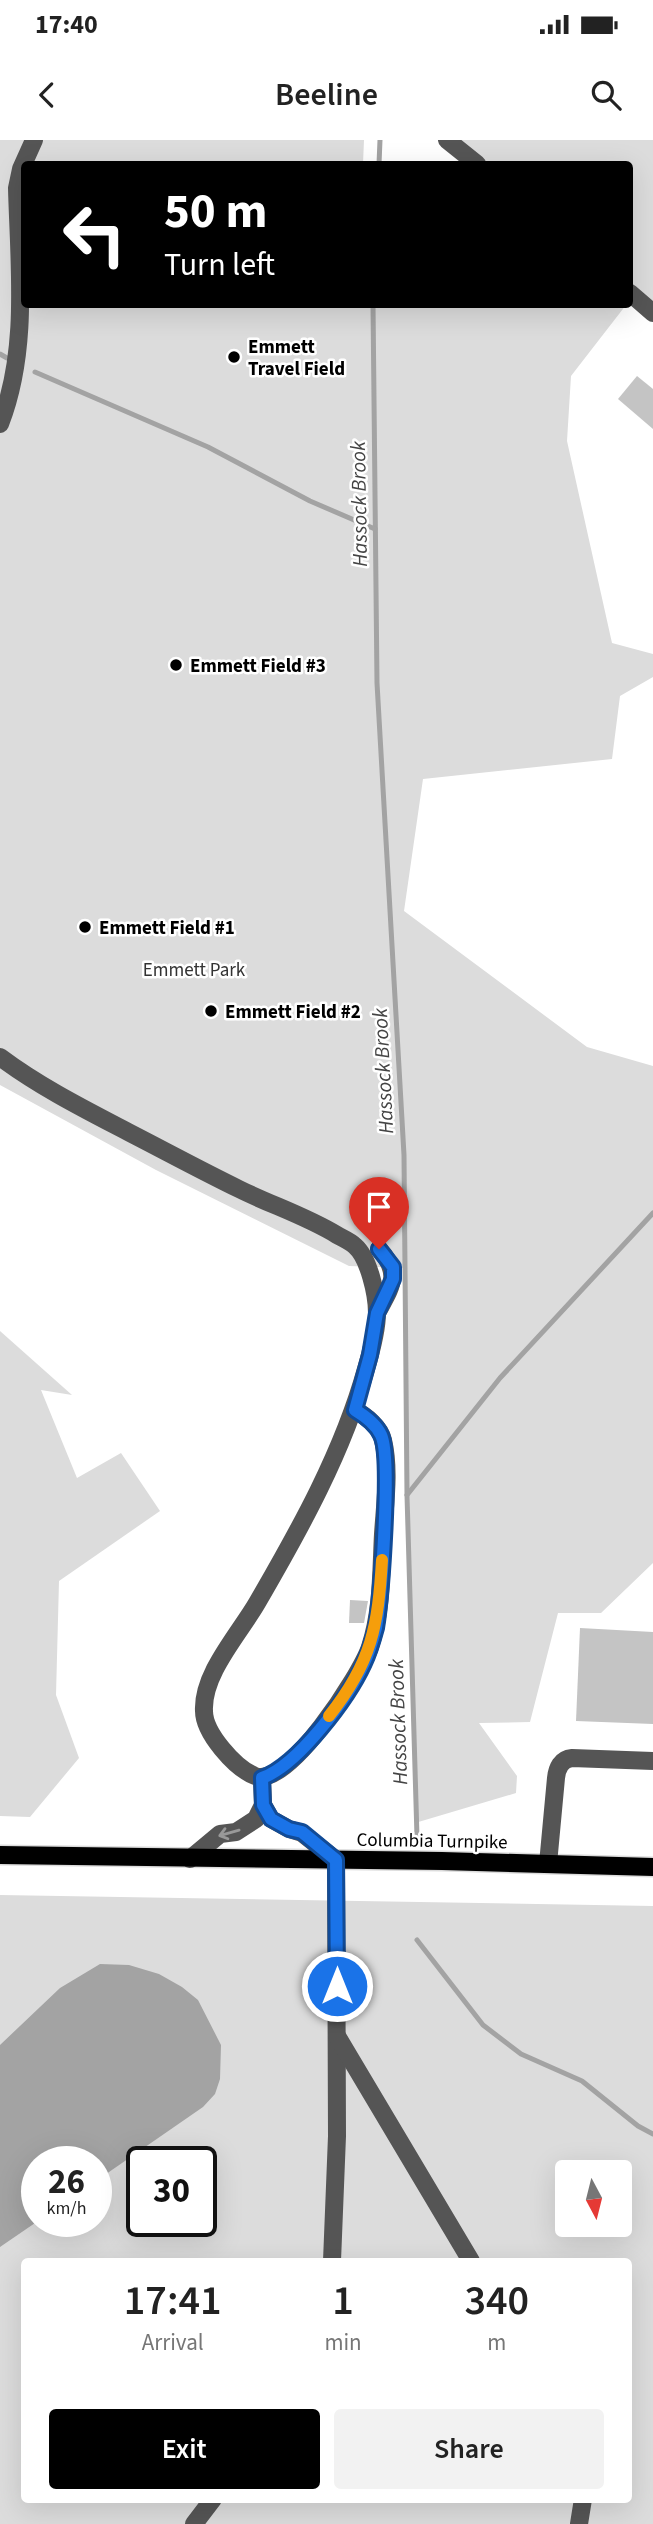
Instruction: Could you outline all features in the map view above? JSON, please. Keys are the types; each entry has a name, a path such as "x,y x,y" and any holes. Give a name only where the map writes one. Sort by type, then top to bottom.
{"main road":[{"name":"Columbia Turnpike","path":"0,1855 653,1867"}],"street":[{"path":"25,161 34,140"},
{"path":"446,140 473,161"},
{"path":"0,424 5,384 20,326 18,188 21,169"},
{"path":"633,296 653,313"},
{"path":"0,1057 84,1109 239,1189 323,1227 357,1247 373,1281 377,1313"},
{"path":"355,1410 368,1417 382,1437 384,1450 386,1476 380,1590 375,1629 364,1663 338,1705 296,1756 262,1778 242,1767 210,1734 204,1711 212,1673 256,1604 303,1519 355,1410 370,1355 377,1313 393,1279 393,1267 379,1249"},
{"path":"548,1864 557,1771 563,1761 572,1758 653,1762"},
{"path":"190,1859 220,1834 236,1832 257,1819 263,1805 262,1778"},
{"path":"263,1805 271,1819 289,1829 302,1832 336,1860 336,2198 332,2258"},
{"path":"337,2036 469,2258"},
{"path":"194,2524 210,2503"},
{"path":"579,2524 582,2503"}],"green space":[{"name":"Emmett Park","path":"0,140 364,140 363,161 21,161 21,308 624,308 571,376 567,441 612,643 653,654 653,677 620,696 612,759 423,779 404,911 587,1047 653,1066 653,1563 601,1613 558,1613 530,1722 479,1723 517,1776 516,1793 415,1823 407,1268 349,1266 156,1170 0,1085"},
{"path":"440,140 653,140 653,316 633,301 633,161 468,161"},
{"path":"0,1331 72,1395 41,1390 77,1478 121,1453 160,1511 59,1581 56,1695 79,1758 30,1817 0,1816"},
{"path":"0,1895 653,1906 653,2524 0,2524"}],"shaded area":[{"path":"100,1964 129,1965 159,1974 182,1987 198,2000 221,2045 220,2079 215,2094 203,2107 147,2146 126,2146 126,2160 112,2170 112,2146 21,2146 21,2233 0,2247 0,2045 60,1988"}],"building":[{"path":"637,376 653,389 653,429 618,399"},
{"path":"350,1600 368,1601 364,1623 349,1623"},
{"path":"580,1628 653,1632 653,1724 576,1721"}],"waterway":[{"name":"Hassock Brook","path":"379,161 380,140"},
{"name":"Hassock Brook","path":"373,308 377,683 404,1155 407,1495 417,1837"},
{"path":"0,354 7,358"},
{"path":"35,372 208,447 310,501 375,529"},
{"path":"407,1495 500,1378 653,1213"},
{"name":"Hassock Brook","path":"417,1940 483,2025 521,2054 582,2081 638,2126 653,2134"}],"slow traffic":[{"path":"329,1716 352,1684 370,1646 375,1629 382,1560"}],"place":[{"name":"Emmett Travel Field","path":"234,357"},
{"name":"Emmett Field #3","path":"176,665"},
{"name":"Emmett Field #1","path":"85,927"},
{"name":"Emmett Field #2","path":"211,1011"}],"route":[{"path":"337,1986 336,1860 302,1832 289,1829 271,1819 263,1805 262,1778 296,1756 338,1705 364,1663 375,1629 380,1590 386,1476 382,1437 368,1417 355,1410 370,1355 377,1313 393,1279 393,1267 379,1249"}]}
